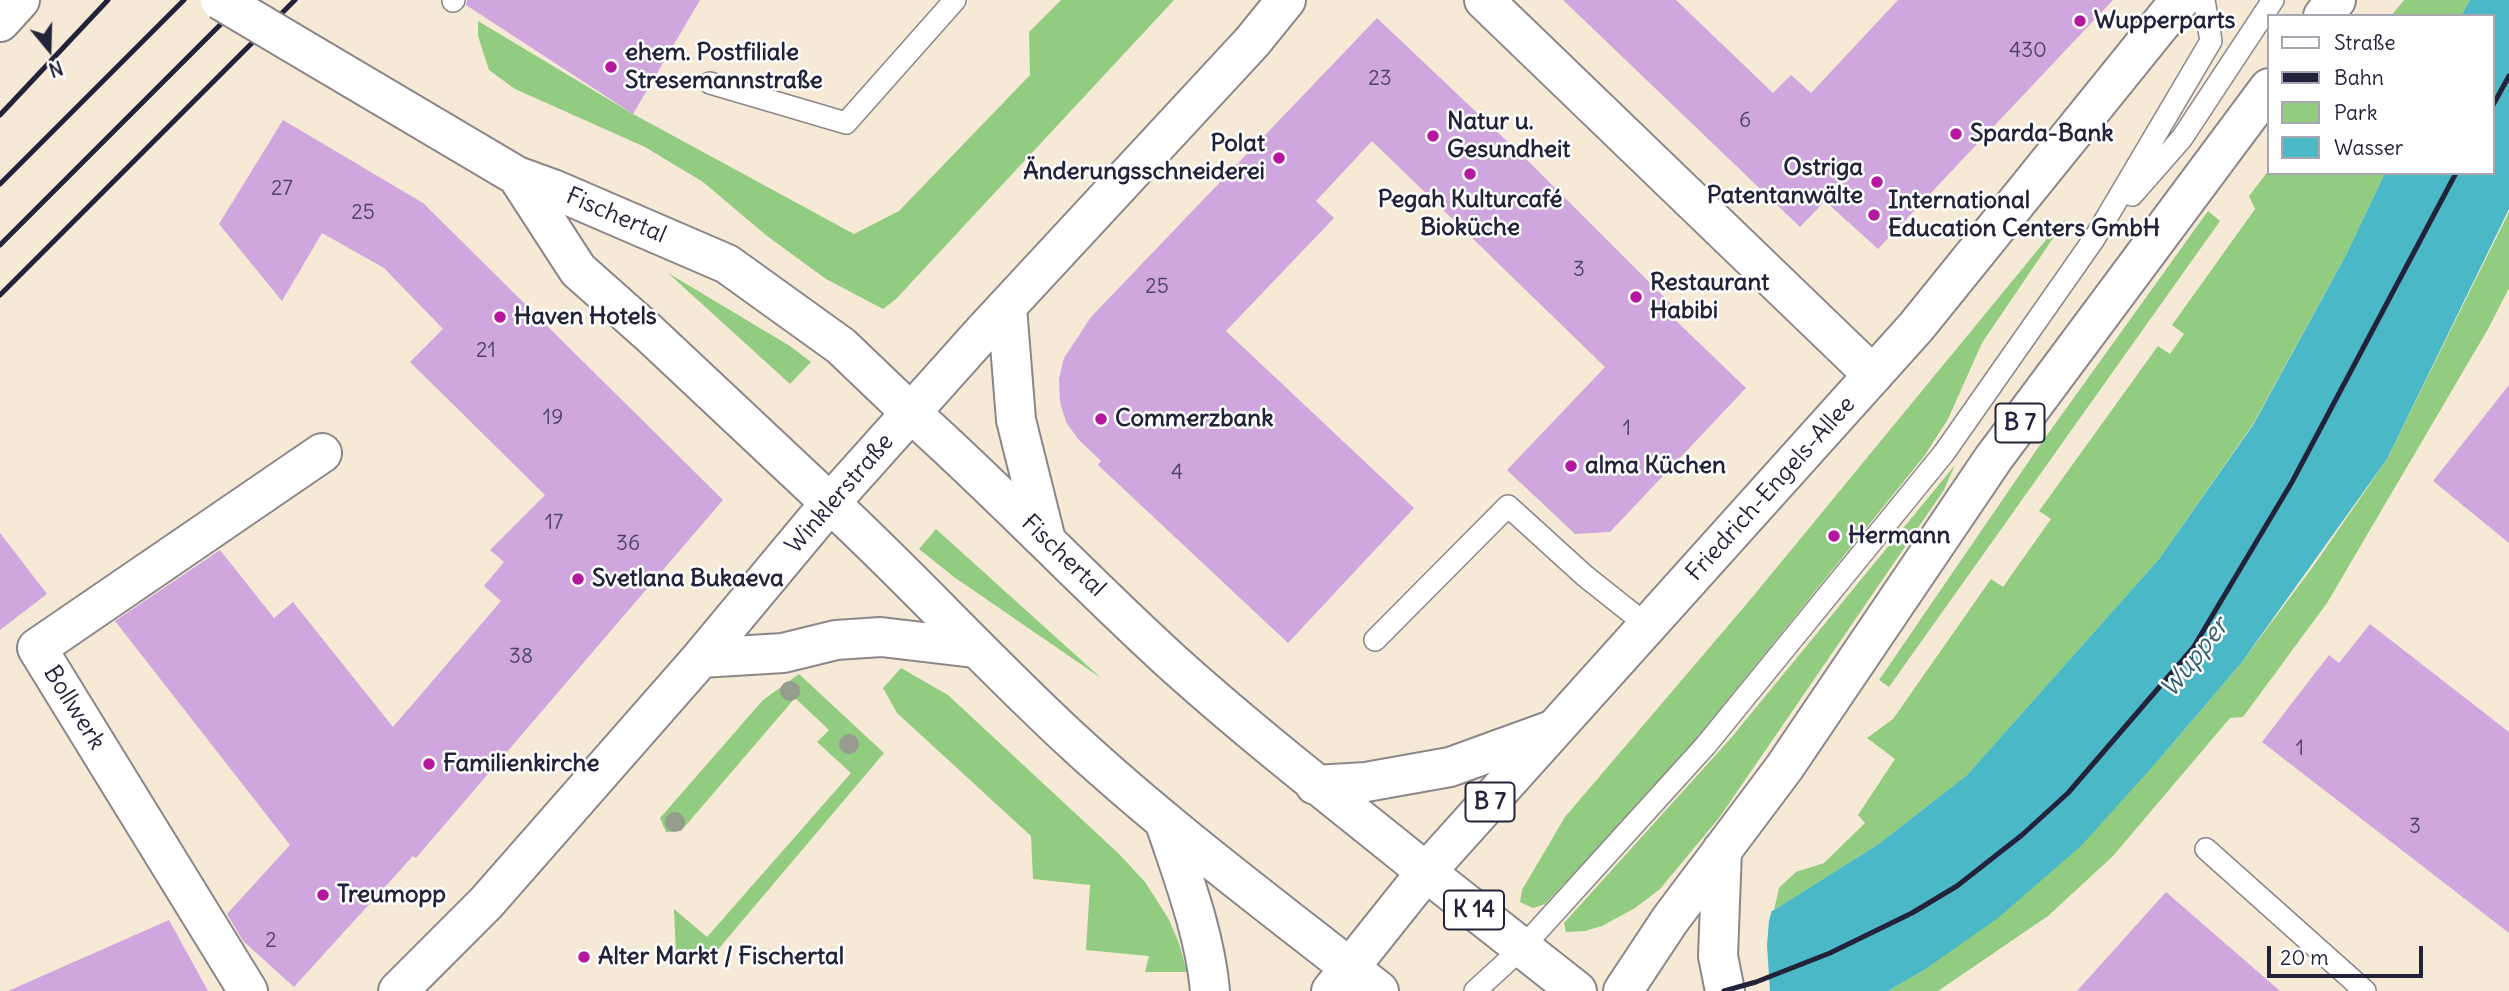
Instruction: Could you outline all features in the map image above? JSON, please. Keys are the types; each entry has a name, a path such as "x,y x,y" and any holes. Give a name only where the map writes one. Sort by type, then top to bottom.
{"main road":[{"path":"0,22 20,0"},
{"name":"Fischertal","path":"220,0 517,176 727,264 841,346 970,464 1172,662 1315,785 1426,872 1520,957 1577,991"},
{"name":"Winklerstraße","path":"398,991 495,893 701,658 830,503 1252,42 1286,0"},
{"path":"1484,0 1873,375"},
{"name":"Friedrich-Engels-Allee","path":"1353,983 1426,872 1916,327 2180,0"},
{"path":"2325,14 2336,0"},
{"name":"B 7","path":"1623,991 1670,920 1784,768 1993,459 2268,89"},
{"name":"Fischertal","path":"517,176 578,270 649,333 884,554 974,648 1075,743 1353,983"},
{"path":"1007,307 1016,420 1047,542"},
{"name":"Bollwerk","path":"248,991 37,648 322,453"},
{"path":"701,658 783,653 836,640 881,636 974,648"},
{"path":"1315,785 1366,782 1450,768 1552,730"},
{"path":"1165,823 1189,894 1210,982"},
{"path":"1722,850 1718,956 1725,991"}],"lane":[{"path":"710,83 846,123 955,0"},
{"path":"1475,991 1520,957 1706,746 1944,453 2094,239 2211,41 2204,0"},
{"path":"2094,239 2182,138 2273,0"},
{"path":"1376,640 1508,506 1585,576 1648,626"},
{"path":"2206,849 2365,991"}],"green space":[{"path":"1061,0 1174,0 896,299 883,309 826,279 767,236 703,182 645,147 515,89 489,70 478,36 478,21 633,114 854,234 899,211 1030,75 1029,32"},
{"path":"2404,0 2470,0 2462,14 2393,14"},
{"path":"2268,171 2268,175 2384,175 2346,255 2253,424 2159,559 1967,775 1880,843 1774,910 1779,888 1796,872 1824,863 1865,823 1858,815 1895,759 1867,738 1893,719 1991,579 2003,587 2051,519 2039,511 2158,346 2170,354 2184,334 2172,325 2255,209 2249,196"},
{"path":"2208,211 2220,221 1889,687 1879,680 2040,445"},
{"path":"2509,212 2509,288 2488,329 2327,603 2243,717 2230,718 2113,856 2048,916 1938,991 1888,991 1924,970 2162,756 2242,662 2317,561 2387,459"},
{"path":"2066,219 1982,343 1948,419 1925,455 1671,770 1545,904 1533,908 1520,902 1522,890 1565,817 1750,600"},
{"path":"668,273 790,346 811,362 790,384"},
{"path":"1955,465 1944,490 1719,818 1660,889 1635,908 1602,926 1585,931 1566,932 1564,923 1731,738"},
{"path":"936,529 1101,678 954,577 919,549"},
{"path":"901,668 948,695 1118,853 1145,882 1168,918 1187,972 1145,972 1149,956 1086,950 1090,885 1033,879 1031,836 897,713 883,688"},
{"path":"799,674 884,753 715,953 676,955 674,909 707,937 851,773 817,742 829,730 795,698 681,831 666,832 660,818 763,700"}],"water":[{"name":"Wupper","path":"2470,0 2509,0 2509,209 2387,459 2242,662 2081,846 1998,918 1924,970 1888,991 1440,991 1511,988 1608,973 1692,946 1774,910 1880,843 1967,775 2159,559 2253,425 2346,255 2384,175 2495,175 2495,14 2462,14"}],"pier":[{"path":"1773,906 1767,945 1770,991 1437,991 1440,988 1511,984 1608,970 1691,942"}],"building":[{"name":"ehem. Postfiliale Stresemannstraße","path":"467,0 700,0 633,114 466,5"},
{"path":"1563,0 1676,0 1773,93 1791,75 1811,93 1898,0 2113,0 1878,249 1825,201 1800,227"},
{"path":"1377,18 1530,163 1676,309 1670,315 1746,388 1610,532 1575,534 1507,470 1605,367 1372,141 1316,201 1334,218 1226,331 1414,508 1288,643 1098,465 1101,461 1078,439 1066,422 1060,402 1059,379 1064,358 1091,317"},
{"path":"283,120 423,203 723,500 416,858 413,856 294,987 243,941 227,914 290,845 115,621 220,550 274,618 293,602 393,727 501,601 484,586 504,562 490,550 545,495 410,362 443,329 384,268 322,233 282,301 219,224"},
{"path":"2509,385 2509,543 2433,481"},
{"path":"0,533 47,594 0,630"},
{"path":"2370,624 2509,732 2509,933 2262,742 2329,655 2339,663"},
{"path":"2166,892 2280,991 2077,991"},
{"path":"169,920 208,991 8,991"}],"railway":[{"path":"0,115 108,0"},
{"path":"0,184 184,0"},
{"path":"0,245 245,0"},
{"path":"0,295 295,0"},
{"path":"2495,101 2509,76"},
{"path":"1724,991 1756,982 1830,953 1912,913 1957,886 2022,835 2068,793 2193,648 2292,482 2455,175"}],"place":[{"name":"Wupperparts","path":"2080,21"},
{"name":"ehem. Postfiliale Stresemannstraße","path":"611,67"},
{"name":"Sparda-Bank","path":"1956,134"},
{"name":"Natur u. Gesundheit","path":"1433,136"},
{"name":"Polat Änderungsschneiderei","path":"1279,158"},
{"name":"Pegah Kulturcafé Bioküche","path":"1470,174"},
{"name":"Ostriga Patentanwälte","path":"1877,182"},
{"name":"International Education Centers GmbH","path":"1874,215"},
{"name":"Restaurant Habibi","path":"1636,297"},
{"name":"Haven Hotels","path":"500,317"},
{"name":"Commerzbank","path":"1101,419"},
{"name":"alma Küchen","path":"1571,466"},
{"name":"Hermann","path":"1834,536"},
{"name":"Svetlana Bukaeva","path":"578,579"},
{"name":"Familienkirche","path":"429,764"},
{"name":"Treumopp","path":"323,895"},
{"name":"Alter Markt / Fischertal","path":"584,957"}]}
